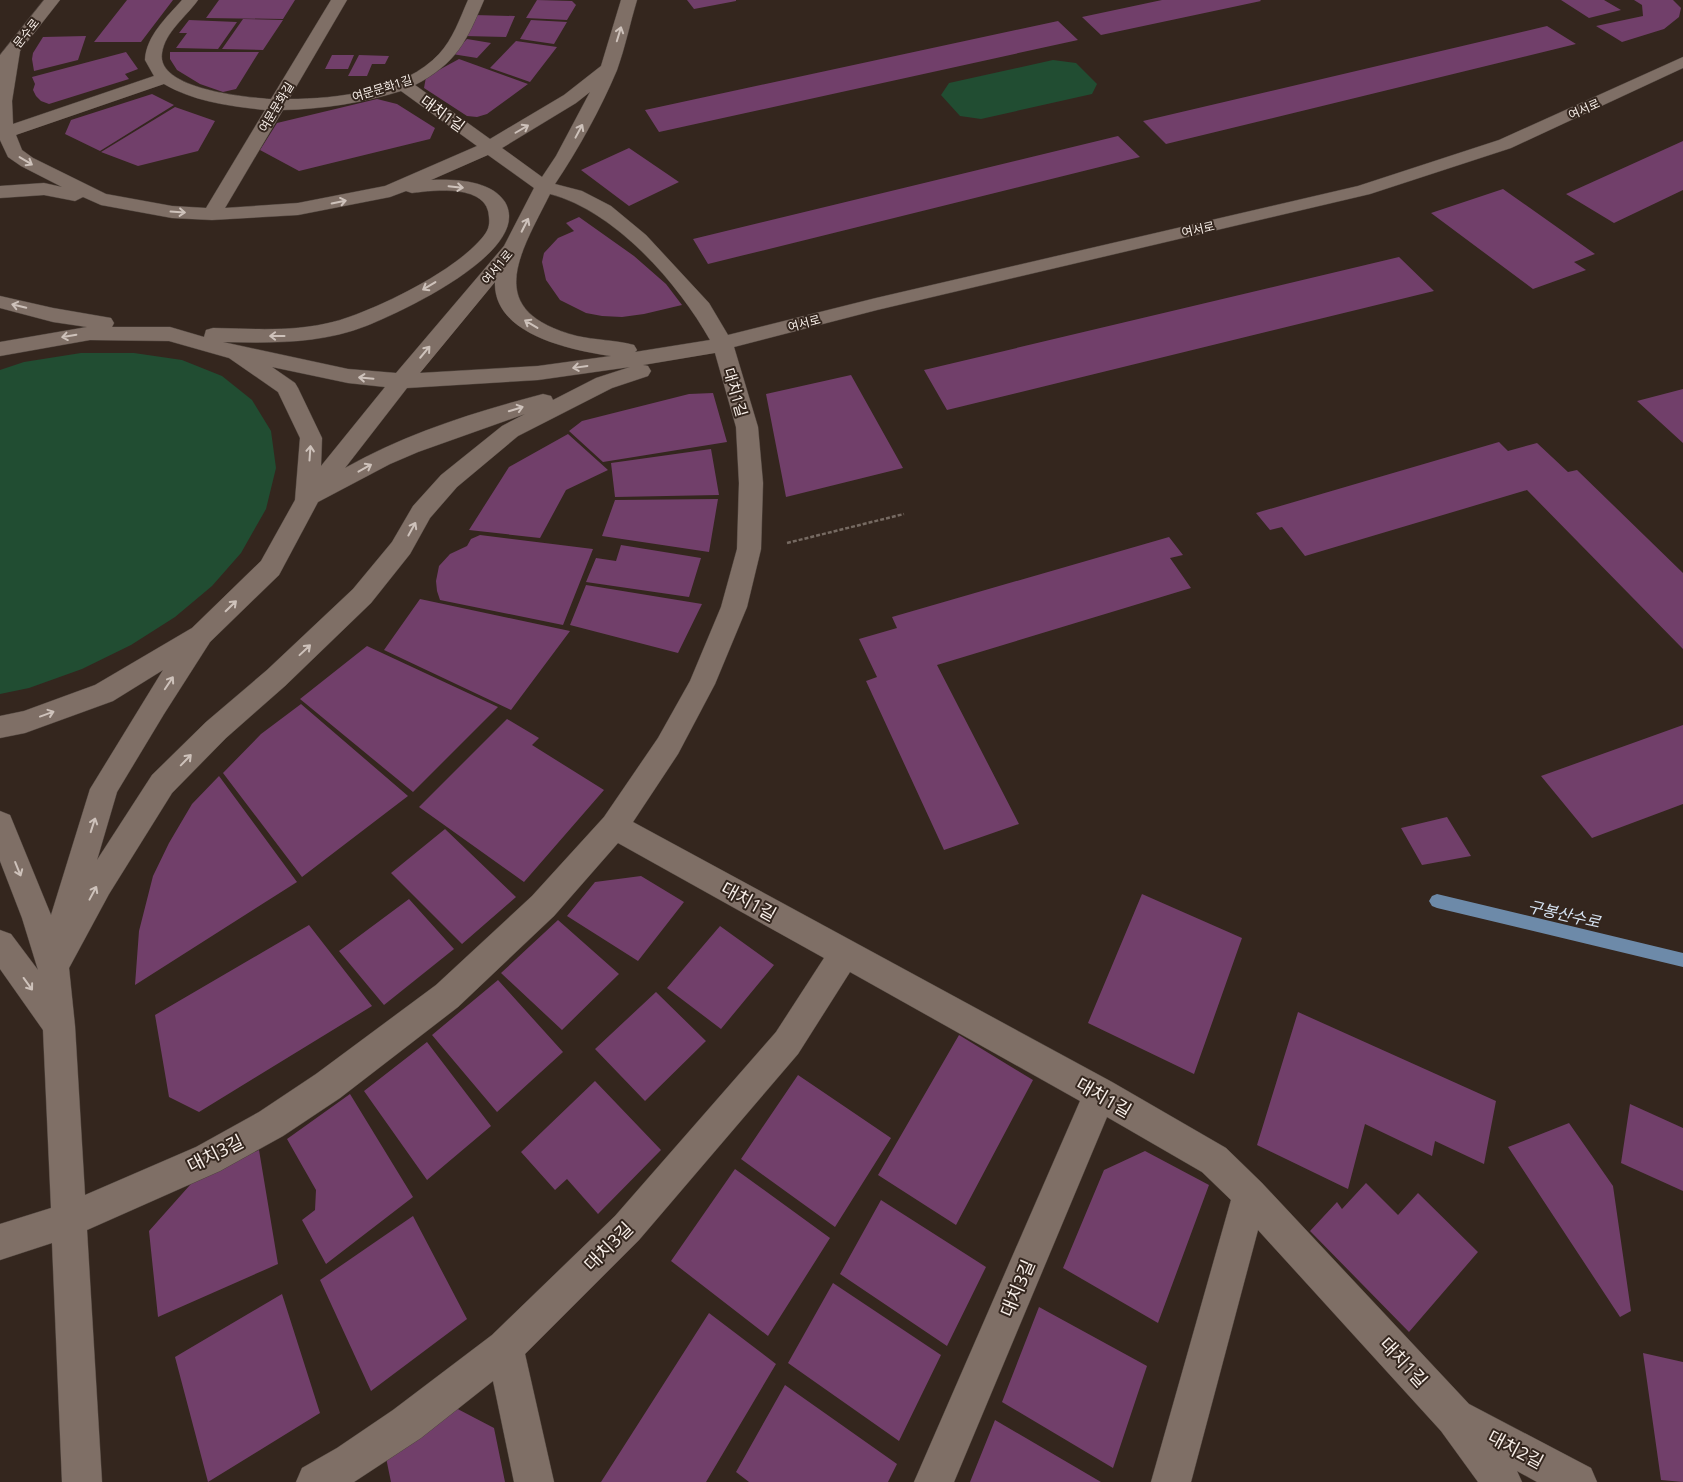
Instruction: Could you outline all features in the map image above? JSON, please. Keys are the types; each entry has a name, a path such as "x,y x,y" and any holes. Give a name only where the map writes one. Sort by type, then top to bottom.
{"street":[{"name":"문수로","path":"0,66 52,0"},
{"path":"3,133 165,78 153,62 153,54 158,41 190,0"},
{"name":"여문문화길","path":"212,214 339,0"},
{"name":"여문문화1길","path":"165,78 188,90 218,100 277,104 316,104 348,99 404,84 427,73 444,60 455,46 476,0"},
{"name":"여서1로","path":"307,500 401,381 513,248 544,187 565,156 592,106 608,68 629,0"},
{"path":"12,51 3,101 3,133 14,153 27,162 101,199"},
{"name":"여서로","path":"698,350 876,304 1363,190 1505,144 1683,62"},
{"path":"390,191 490,147 562,104 608,68"},
{"name":"대치1길","path":"404,84 544,187 576,195 604,210 639,240 687,289 702,308 723,345 747,427 751,483 748,553 734,607 702,684 668,746 614,826 543,906 447,996"},
{"path":"0,192 44,189 172,212 212,214 298,209 390,191 443,186 477,190 495,200 499,212 500,225 489,241 459,268 393,306 342,327 289,336 90,332 0,349"},
{"path":"513,248 505,288 510,304 521,318 540,329 572,343 596,348 698,350"},
{"path":"0,302 53,315 170,334 238,353 348,376 401,381 538,372 698,350"},
{"path":"307,500 390,454 418,442 515,409 604,383 698,350"},
{"path":"53,966 68,907 104,789 154,706 201,635 270,568 307,500 312,438 286,388 238,353"},
{"path":"53,966 98,884 162,784 216,730 276,678 362,596 401,548 421,512 450,481 510,432 604,383"},
{"path":"0,726 25,722 104,693 201,635"},
{"path":"0,824 37,918 53,966 59,1026 82,1482"},
{"name":"대치1길","path":"614,826 1100,1094 1214,1160 1250,1195 1455,1417 1502,1482"},
{"path":"0,944 59,1026"},
{"name":"대치3길","path":"316,1482 351,1462 457,1388 505,1348 627,1228 705,1140 787,1042 844,954"},
{"name":"대치3길","path":"0,1242 69,1220 208,1159 271,1124 328,1086 447,996"},
{"name":"대치3길","path":"934,1482 1100,1094"},
{"path":"1171,1482 1250,1195"},
{"path":"505,1348 534,1482"},
{"name":"대치2길","path":"1455,1417 1577,1482"}],"path":[{"path":"748,553 904,514"}],"green space":[{"path":"1053,60 1076,63 1097,84 1092,94 981,119 960,116 941,95 949,83"},
{"path":"81,353 134,353 182,360 222,376 252,400 271,431 276,468 266,509 241,553 212,586 175,617 131,645 82,669 29,688 0,694 0,370 24,362"}],"building":[{"path":"127,0 173,0 141,42 94,42"},
{"path":"219,0 295,0 283,19 206,18"},
{"path":"537,0 572,1 576,5 567,20 526,18"},
{"path":"687,0 736,0 736,1 694,9"},
{"path":"1162,0 1261,1 1101,35 1082,17"},
{"path":"1561,0 1604,0 1621,10 1589,18"},
{"path":"1634,0 1673,0 1681,8 1679,17 1664,29 1622,42 1596,26 1643,16 1642,5"},
{"path":"474,15 515,16 506,37 464,36"},
{"path":"243,19 283,20 263,50 222,49"},
{"path":"189,20 237,22 218,49 176,48 187,33 179,33"},
{"path":"531,20 567,22 554,44 520,39"},
{"path":"1058,21 1078,40 659,132 645,110"},
{"path":"1547,26 1576,44 1166,144 1143,121"},
{"path":"86,36 78,60 34,71 33,53 43,37"},
{"path":"467,39 491,43 477,58 452,54"},
{"path":"516,41 557,47 530,82 490,68"},
{"path":"126,52 138,69 125,74 129,79 49,104 41,101 33,90 35,84 32,77"},
{"path":"170,52 259,52 236,89 223,92 200,84 177,70 170,59"},
{"path":"332,55 354,55 348,69 325,69"},
{"path":"359,55 389,56 385,64 372,64 367,76 348,76"},
{"path":"459,59 528,84 487,114 477,117 467,116 424,88 426,77"},
{"path":"152,94 174,105 100,151 65,134 71,120"},
{"path":"377,99 397,104 435,128 430,139 299,171 260,150 277,123"},
{"path":"175,107 215,121 198,151 138,166 101,152"},
{"path":"1118,136 1140,157 708,264 693,239"},
{"path":"1683,141 1683,190 1614,223 1566,194"},
{"path":"629,148 679,182 629,206 581,170"},
{"path":"1503,189 1595,254 1574,262 1586,270 1533,289 1431,213"},
{"path":"579,217 634,256 666,284 682,305 622,317 586,313 560,300 546,280 542,262 544,253 558,238 574,231 566,223"},
{"path":"1399,257 1434,291 947,410 924,370"},
{"path":"851,375 903,468 786,497 766,394"},
{"path":"1683,389 1683,443 1637,401"},
{"path":"713,393 727,442 603,462 569,431 582,421 689,394"},
{"path":"568,434 608,470 566,490 540,538 469,530 509,467"},
{"path":"1499,442 1508,451 1537,443 1568,472 1577,470 1683,573 1683,649 1527,490 1305,556 1282,527 1270,530 1256,513"},
{"path":"711,449 719,495 615,497 611,463"},
{"path":"718,499 709,552 602,536 615,500"},
{"path":"480,535 593,549 563,625 440,600 436,581 439,566 450,554 467,546 471,539"},
{"path":"1169,537 1183,555 1170,558 1191,588 937,665 1019,824 944,850 866,681 877,677 859,639 897,628 892,617"},
{"path":"621,545 701,558 689,597 586,582 596,558 616,561"},
{"path":"586,585 702,604 678,653 570,625"},
{"path":"420,599 570,631 511,710 384,650"},
{"path":"367,646 498,707 413,792 300,699"},
{"path":"301,704 408,796 302,877 223,773 261,734"},
{"path":"507,719 539,738 532,745 604,790 524,882 419,807"},
{"path":"1683,725 1683,804 1592,838 1541,776"},
{"path":"219,776 297,882 135,985 139,931 153,876 169,843 192,804"},
{"path":"1447,817 1471,856 1422,865 1401,828"},
{"path":"445,829 516,897 462,944 391,873"},
{"path":"641,876 684,902 638,961 567,916 595,882"},
{"path":"1142,894 1242,938 1194,1074 1088,1023"},
{"path":"409,899 454,949 384,1005 339,951"},
{"path":"558,920 619,974 562,1030 501,973"},
{"path":"309,925 372,1006 199,1112 169,1097 155,1015"},
{"path":"720,926 774,965 721,1029 667,988"},
{"path":"498,980 563,1052 497,1112 432,1035"},
{"path":"656,992 706,1041 645,1101 595,1049"},
{"path":"1298,1012 1496,1101 1484,1164 1435,1141 1432,1156 1365,1124 1348,1189 1257,1145"},
{"path":"959,1035 1033,1080 956,1225 878,1175"},
{"path":"427,1042 491,1126 427,1180 364,1091"},
{"path":"798,1075 891,1138 835,1227 741,1159"},
{"path":"595,1081 661,1150 598,1214 567,1179 555,1190 521,1152"},
{"path":"350,1094 413,1197 326,1264 302,1220 315,1210 316,1190 287,1139"},
{"path":"1630,1104 1683,1128 1683,1191 1621,1163"},
{"path":"1569,1123 1613,1186 1631,1311 1620,1317 1508,1147"},
{"path":"259,1150 278,1264 158,1317 149,1231 198,1176"},
{"path":"1145,1151 1209,1185 1158,1323 1063,1268 1104,1170"},
{"path":"735,1169 830,1238 768,1336 671,1261"},
{"path":"1366,1183 1398,1215 1418,1193 1478,1252 1409,1332 1310,1231 1337,1202 1342,1209"},
{"path":"881,1200 986,1267 947,1346 840,1274"},
{"path":"413,1216 467,1319 371,1391 320,1280"},
{"path":"833,1283 941,1355 899,1441 788,1363"},
{"path":"282,1294 320,1413 208,1482 175,1357"},
{"path":"1039,1307 1147,1366 1113,1468 1002,1402"},
{"path":"709,1313 776,1364 706,1482 601,1482"},
{"path":"1643,1353 1683,1362 1683,1482 1661,1480"},
{"path":"785,1385 897,1464 888,1482 749,1482 736,1472"},
{"path":"450,1405 494,1428 505,1482 391,1482 385,1453"},
{"path":"995,1420 1101,1482 970,1482"}],"waterway":[{"name":"구봉산수로","path":"1437,901 1683,960"}]}
